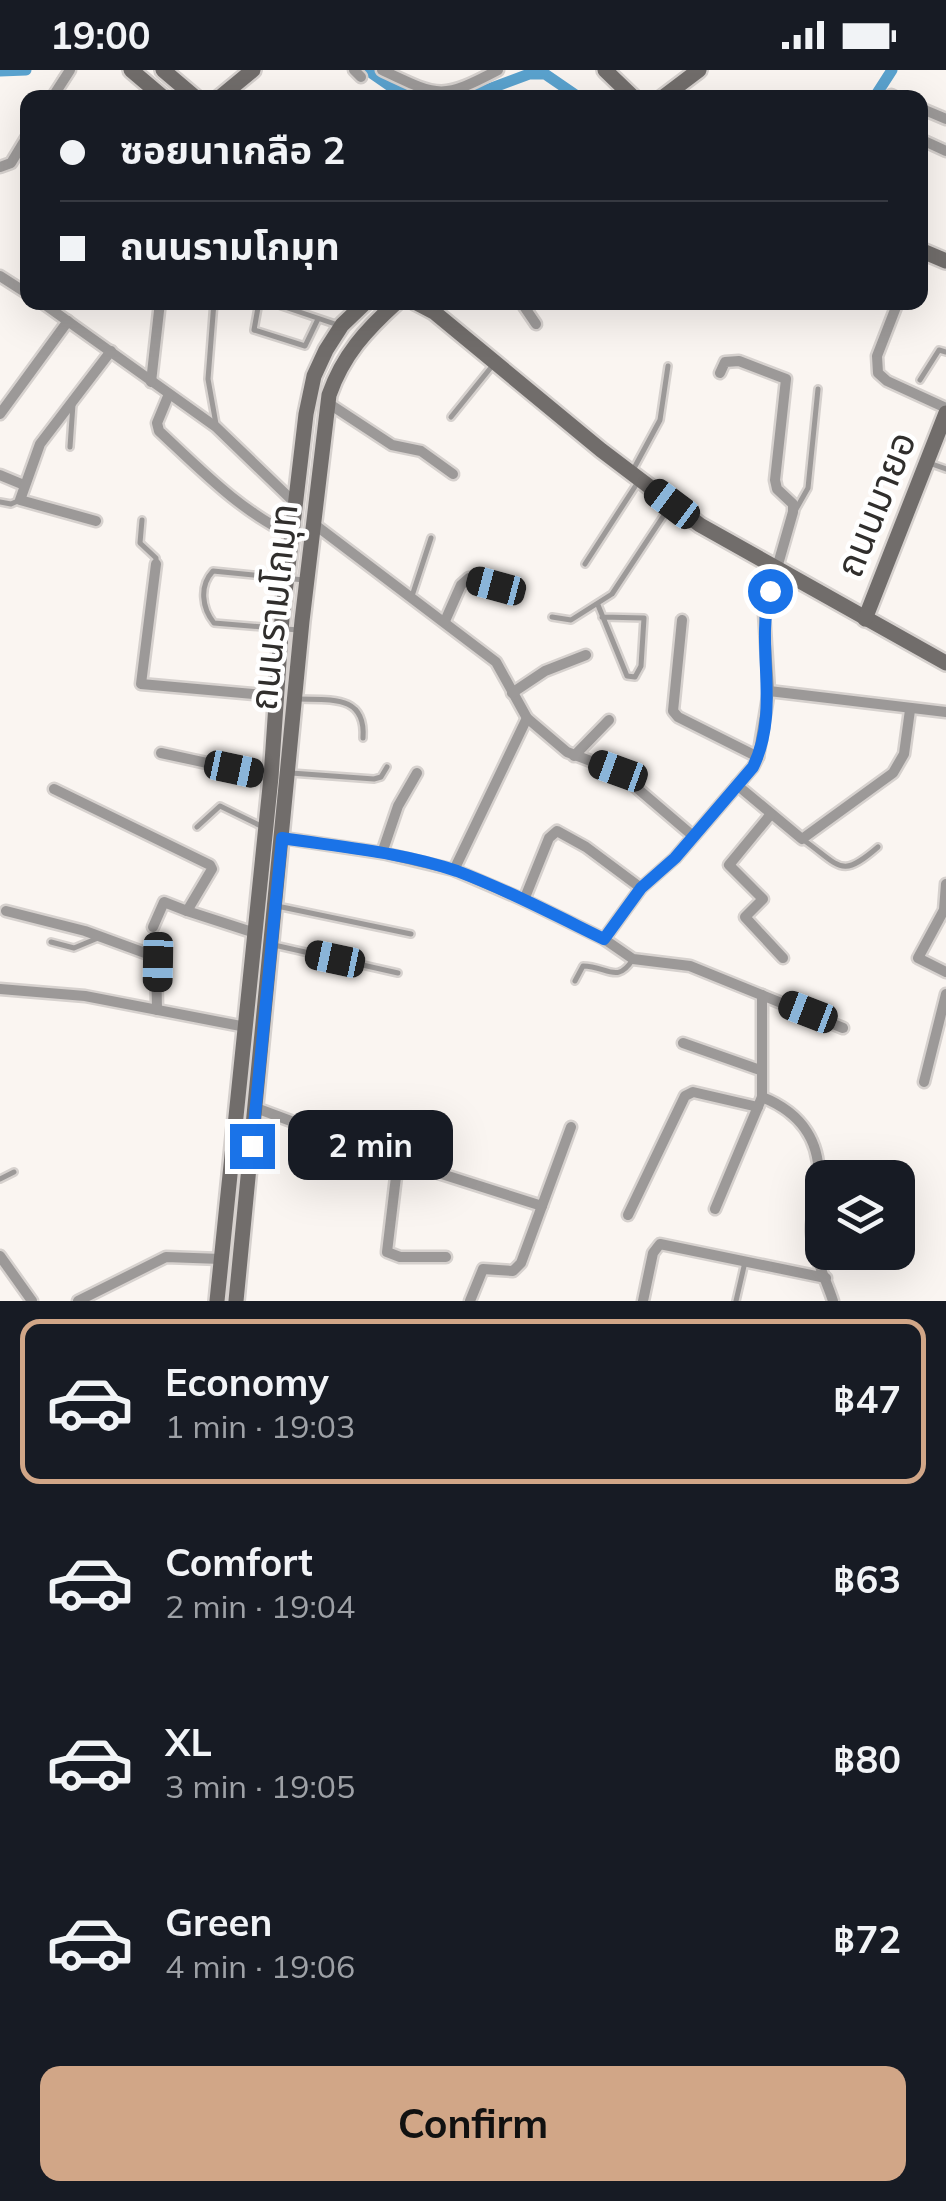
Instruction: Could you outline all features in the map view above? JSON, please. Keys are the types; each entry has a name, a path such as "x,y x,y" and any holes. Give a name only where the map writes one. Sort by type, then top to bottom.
{"main road":[{"path":"132,70 155,90"},
{"path":"162,70 186,90"},
{"path":"228,90 253,70"},
{"path":"605,70 626,90"},
{"path":"673,90 699,70"},
{"name":"ถนนรามโกมุท","path":"216,1301 256,933 281,629 306,414 314,376 326,350 341,326 358,310"},
{"name":"ถนนรามโกมุท","path":"236,1301 300,630 328,403 338,370 362,333 388,310"},
{"path":"434,310 495,363 700,525 946,663"},
{"name":"ถนนมายอ","path":"865,619 946,410"}],"street":[{"path":"382,70 425,90"},
{"path":"456,90 498,70"},
{"path":"0,166 10,163 20,147"},
{"path":"52,310 216,428 297,504"},
{"path":"151,382 159,310"},
{"path":"526,310 536,324"},
{"path":"895,310 877,356 878,373 946,410"},
{"path":"0,414 68,322"},
{"path":"96,521 20,500 40,444 111,351"},
{"path":"604,939 641,888 675,858 758,757 769,691 764,612 793,504 777,490 775,480 786,379 739,361 725,362 720,373"},
{"path":"168,394 156,423 159,432 237,504 293,536"},
{"path":"328,403 392,445 421,451 453,474"},
{"path":"0,475 24,485"},
{"path":"314,524 496,662 527,718 574,756 618,771 693,836"},
{"path":"156,564 141,684 276,696"},
{"path":"445,621 468,578 518,592"},
{"path":"682,620 673,711 758,757"},
{"path":"512,692 545,671 586,655"},
{"path":"769,691 946,712"},
{"path":"737,786 802,839 893,773 904,754 910,710"},
{"path":"454,870 527,718"},
{"path":"574,756 609,720"},
{"path":"161,754 271,776"},
{"path":"382,853 398,806 417,773"},
{"path":"54,789 210,865 212,869 187,911"},
{"path":"771,814 729,865 763,899 746,917 783,958"},
{"path":"524,900 549,838 557,831 586,847 641,888"},
{"path":"282,838 382,853 454,870 604,939 633,959 690,966 843,1028"},
{"path":"946,884 944,910 918,958 946,972"},
{"path":"153,927 164,902 256,933"},
{"path":"6,911 100,936 156,957 158,1010"},
{"path":"0,990 86,996 246,1027"},
{"path":"924,1082 946,994"},
{"path":"715,1209 760,1102 762,995"},
{"path":"682,1043 760,1070"},
{"path":"628,1215 684,1096 693,1092 782,1105 800,1118 808,1131 819,1183 811,1231 816,1256 834,1301"},
{"path":"256,1108 398,1160 542,1206"},
{"path":"470,1301 483,1270 516,1269 571,1127"},
{"path":"398,1160 387,1252 400,1257 446,1257"},
{"path":"643,1301 653,1253 660,1244 826,1278"},
{"path":"0,1256 32,1301"},
{"path":"78,1301 166,1256 221,1258"}],"lane":[{"path":"213,310 208,380 216,428"},
{"path":"258,310 254,330 305,346 318,318"},
{"path":"294,310 341,326"},
{"path":"920,380 939,350 946,352"},
{"path":"451,417 495,363"},
{"path":"585,564 636,476 660,420 668,366"},
{"path":"792,514 801,506 808,488 818,388"},
{"path":"70,447 73,402"},
{"path":"927,462 946,469"},
{"path":"0,502 12,504 20,500"},
{"path":"552,617 571,620 612,594 672,504"},
{"path":"142,520 140,544 156,558 156,564"},
{"path":"412,596 432,538"},
{"path":"300,630 214,623 206,614 203,600 213,570 307,581"},
{"path":"598,605 602,617 626,676 636,677 642,666 644,618 602,617"},
{"path":"295,698 341,702 352,707 364,721 364,738"},
{"path":"288,773 374,779 381,777 387,767"},
{"path":"197,827 220,806 266,828"},
{"path":"802,839 839,866 848,868 855,867 878,847"},
{"path":"276,906 411,934"},
{"path":"51,942 82,947 100,936"},
{"path":"272,945 398,972"},
{"path":"576,981 584,966 619,974 626,971 633,959"},
{"path":"0,1179 14,1172"},
{"path":"736,1301 745,1262"}],"waterway":[{"path":"0,71 26,70"},
{"path":"367,70 397,90"},
{"path":"879,90 892,70"},
{"path":"486,90 529,74 545,74 568,90"}],"route":[{"path":"252,1146 282,838 382,853 454,870 604,939 641,888 675,858 758,757 769,691 764,612 770,591"}]}
